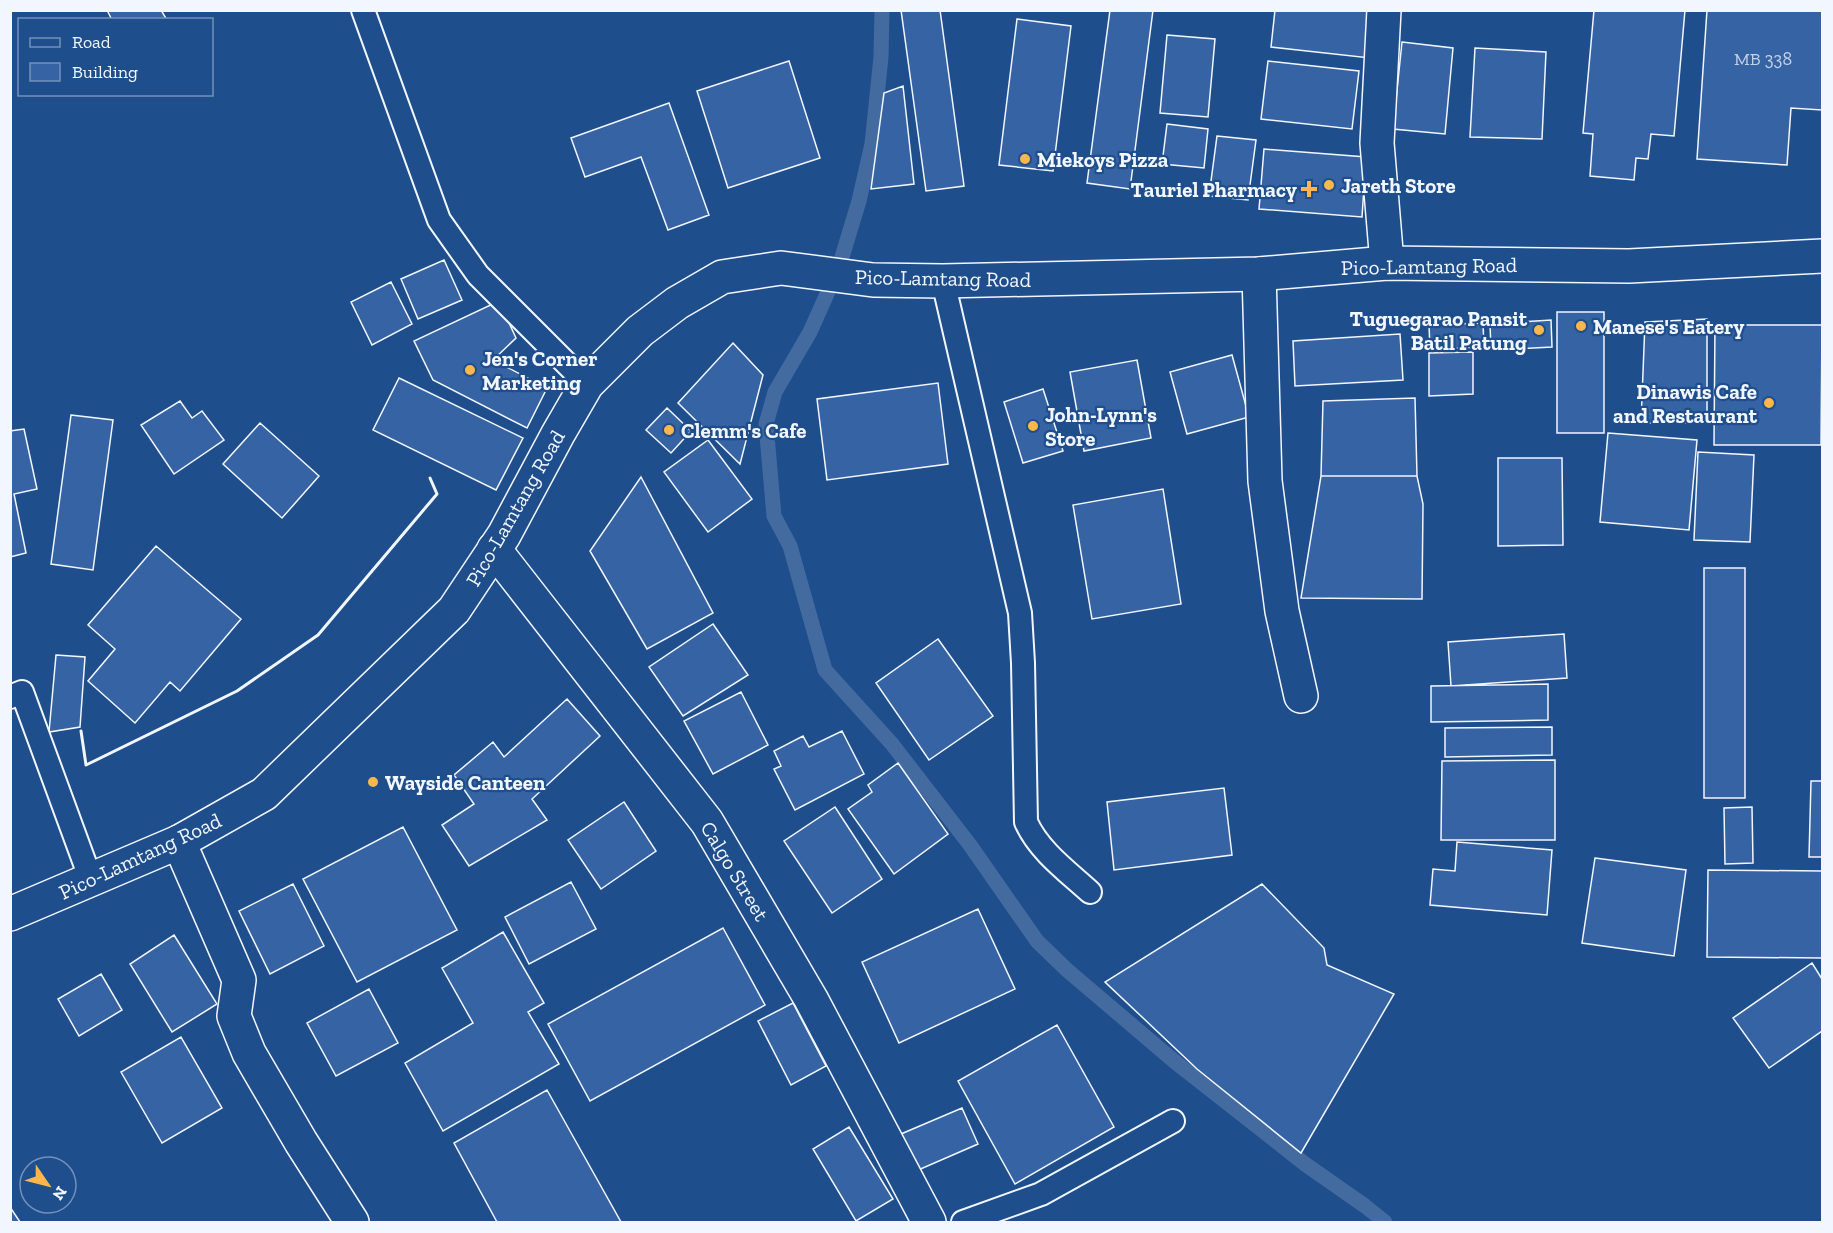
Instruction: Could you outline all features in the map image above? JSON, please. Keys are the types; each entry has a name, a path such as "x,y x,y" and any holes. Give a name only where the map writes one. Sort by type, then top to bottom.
{"main road":[{"path":"1384,10 1377,143 1387,263"},
{"name":"Pico-Lamtang Road","path":"10,914 179,842 264,794 454,610 504,535 587,384 640,331 677,303 722,277 781,268 873,280 943,281 1259,274 1387,263 1629,266 1822,256"},
{"path":"1259,274 1265,481 1282,611 1301,696"},
{"name":"Calgo Street","path":"494,549 707,822 811,999 929,1222"},
{"path":"179,842 239,980 234,1016 249,1053 301,1142 352,1222"}],"lane":[{"path":"363,10 439,219 478,275 587,384"},
{"path":"943,281 1020,613 1026,822 1039,844 1090,892"},
{"path":"10,697 22,692 91,880"},
{"path":"963,1222 1041,1194 1173,1121"}],"building":[{"path":"107,10 161,10 166,18 111,18"},
{"path":"901,10 940,10 964,186 926,191"},
{"path":"1110,10 1153,10 1130,189 1087,183"},
{"path":"1275,10 1375,10 1370,58 1271,47"},
{"path":"1594,10 1685,10 1674,136 1651,134 1648,159 1636,158 1634,180 1590,176 1593,134 1583,133"},
{"path":"1707,10 1822,10 1822,110 1791,108 1787,165 1697,159"},
{"path":"1017,19 1071,26 1053,171 999,165"},
{"path":"1167,35 1215,39 1208,117 1160,113"},
{"path":"1402,42 1453,48 1445,134 1393,129"},
{"path":"1475,48 1546,52 1542,139 1470,137"},
{"path":"789,61 820,158 728,188 697,91"},
{"path":"1268,61 1359,71 1352,129 1261,119"},
{"path":"903,86 914,184 871,189 884,93"},
{"path":"669,103 709,215 668,230 641,157 585,177 571,138"},
{"path":"1167,124 1208,129 1204,168 1162,164"},
{"path":"1217,136 1256,140 1248,200 1209,196"},
{"path":"1264,149 1366,157 1362,217 1259,209"},
{"path":"444,260 462,300 418,319 401,279"},
{"path":"391,282 412,324 372,345 351,302"},
{"name":"Jen's Corner Marketing","path":"499,301 516,338 493,360 547,388 527,428 433,380 414,341"},
{"path":"1557,312 1604,312 1604,433 1557,433"},
{"path":"1707,319 1707,423 1641,423 1645,322"},
{"path":"1551,320 1552,347 1491,350 1490,324"},
{"path":"1483,323 1484,347 1430,349 1429,325"},
{"path":"1715,325 1822,325 1821,445 1714,445"},
{"path":"1400,334 1403,380 1295,386 1293,341"},
{"path":"733,343 763,375 740,464 678,403"},
{"path":"1473,352 1473,394 1429,396 1429,353"},
{"path":"1232,355 1249,417 1187,434 1170,372"},
{"path":"1137,360 1151,438 1084,451 1070,372"},
{"path":"399,378 523,438 496,490 373,430"},
{"path":"938,383 948,464 827,480 817,399"},
{"name":"John-Lynn's Store","path":"1043,389 1063,451 1023,463 1004,402"},
{"path":"1415,398 1417,476 1321,476 1323,401"},
{"path":"180,401 192,418 202,411 224,440 174,474 141,425"},
{"name":"Clemm's Cafe","path":"667,408 691,431 671,453 646,430"},
{"path":"71,415 113,420 93,570 51,564"},
{"path":"260,423 319,476 282,518 223,464"},
{"path":"24,429 37,489 14,494 26,553 10,557 10,431"},
{"path":"1608,433 1697,440 1689,530 1600,522"},
{"path":"708,440 752,499 708,532 664,472"},
{"path":"1698,452 1754,455 1750,542 1694,540"},
{"path":"1498,458 1562,458 1563,545 1498,546"},
{"path":"1321,476 1417,476 1423,504 1422,599 1301,598"},
{"path":"641,477 713,613 647,649 590,551"},
{"path":"1163,489 1181,604 1092,619 1073,505"},
{"path":"156,546 241,619 180,691 170,682 135,723 88,681 115,649 88,625"},
{"path":"1704,568 1745,568 1745,798 1704,798"},
{"path":"713,624 748,675 683,716 649,667"},
{"path":"1564,634 1567,678 1451,686 1448,642"},
{"path":"938,639 993,716 929,760 876,683"},
{"path":"56,655 85,657 80,727 49,732"},
{"path":"1548,684 1548,720 1431,722 1431,686"},
{"path":"741,692 768,745 713,774 684,721"},
{"path":"567,699 600,736 532,799 547,820 469,866 442,825 474,804 454,775 493,742 504,757"},
{"path":"1552,727 1552,755 1445,757 1445,728"},
{"path":"842,731 864,774 795,810 774,769 781,766 774,751 803,736 809,747"},
{"path":"1555,760 1555,840 1441,840 1442,761"},
{"path":"898,763 948,834 894,874 848,809 872,792 868,785"},
{"path":"1811,781 1822,781 1822,857 1809,857"},
{"path":"1224,788 1232,855 1114,870 1107,802"},
{"path":"624,802 656,851 601,889 568,840"},
{"path":"835,807 882,879 832,913 784,841"},
{"path":"1752,807 1753,863 1725,864 1724,808"},
{"path":"403,827 457,930 357,982 303,879"},
{"path":"1457,842 1552,850 1547,915 1430,905 1433,869 1455,871"},
{"path":"1595,858 1686,870 1674,956 1582,943"},
{"path":"1708,870 1822,871 1822,958 1707,957"},
{"path":"571,882 596,929 529,964 505,917"},
{"path":"293,884 324,946 270,974 239,911"},
{"path":"1262,884 1324,948 1327,965 1394,994 1301,1153 1197,1069 1105,982"},
{"path":"978,909 1015,989 899,1043 862,962"},
{"path":"723,928 765,1005 590,1101 548,1024"},
{"path":"503,932 544,1003 528,1012 559,1064 443,1131 405,1063 473,1023 442,968"},
{"path":"174,935 217,1004 172,1032 130,964"},
{"path":"1812,963 1822,979 1822,1031 1769,1068 1733,1018"},
{"path":"101,974 122,1010 79,1036 58,999"},
{"path":"369,989 398,1043 336,1076 307,1023"},
{"path":"793,1003 826,1066 791,1085 758,1021"},
{"path":"1057,1025 1114,1127 1015,1184 958,1081"},
{"path":"181,1037 222,1108 162,1143 121,1072"},
{"path":"547,1090 621,1222 497,1222 454,1143"},
{"path":"962,1108 978,1144 916,1171 901,1134"},
{"path":"849,1127 893,1199 856,1221 813,1149"},
{"path":"10,1207 20,1222 10,1222"}],"waterway":[{"path":"882,10 881,57 872,144 859,201 839,267 810,332 775,392 766,424 774,516 790,546 825,670 892,744 970,845 1037,941 1067,970 1174,1061 1305,1164 1385,1222"}],"wall":[{"path":"81,731 86,765 237,691 318,635 437,494 430,478"}],"place":[{"name":"Miekoys Pizza","path":"1025,159"},
{"name":"Jareth Store","path":"1329,185"},
{"name":"Tauriel Pharmacy","path":"1309,189"},
{"name":"Manese's Eatery","path":"1581,326"},
{"name":"Tuguegarao Pansit Batil Patung","path":"1539,330"},
{"name":"Jen's Corner Marketing","path":"470,370"},
{"name":"Dinawis Cafe and Restaurant","path":"1769,403"},
{"name":"John-Lynn's Store","path":"1033,426"},
{"name":"Clemm's Cafe","path":"669,430"},
{"name":"Wayside Canteen","path":"373,782"}]}
